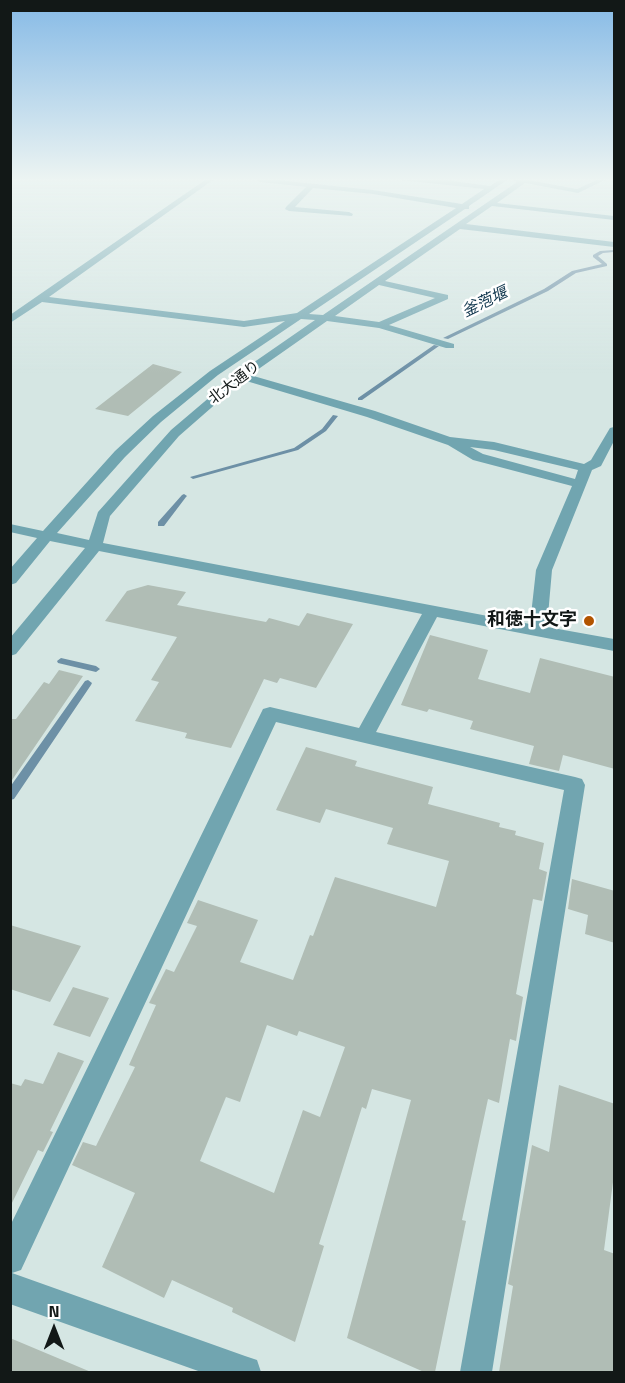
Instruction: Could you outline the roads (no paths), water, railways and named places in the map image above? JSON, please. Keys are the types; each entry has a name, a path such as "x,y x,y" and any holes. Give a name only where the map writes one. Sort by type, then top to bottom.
{"street":[{"path":"10,320 117,245"},
{"name":"北大通り","path":"10,580 69,509 113,461 157,419 214,373 405,245"},
{"name":"北大通り","path":"10,650 95,546 103,515 175,434 241,376 432,245"},
{"path":"377,282 445,297 380,326"},
{"path":"39,299 244,324 298,316 327,318 380,326 450,346"},
{"path":"241,376 371,414 454,443"},
{"path":"538,629 544,570 586,468 596,463 615,431"},
{"path":"579,484 478,457 450,441 494,446 586,468"},
{"path":"10,528 615,645"},
{"path":"364,736 432,610"},
{"path":"10,1259 270,714 575,785 476,1372"},
{"path":"10,1288 245,1372"}],"waterway":[{"name":"釜萢堰","path":"446,338 546,290 574,272 605,265 595,256 602,252 614,251"},
{"name":"釜萢堰","path":"360,399 436,346"},
{"name":"釜萢堰","path":"193,477 296,449 324,430 335,416"},
{"name":"釜萢堰","path":"161,524 184,496"},
{"name":"釜萢堰","path":"61,661 96,669"},
{"name":"釜萢堰","path":"10,796 88,683"}],"place":[{"name":"和徳十文字","path":"589,621"}]}
